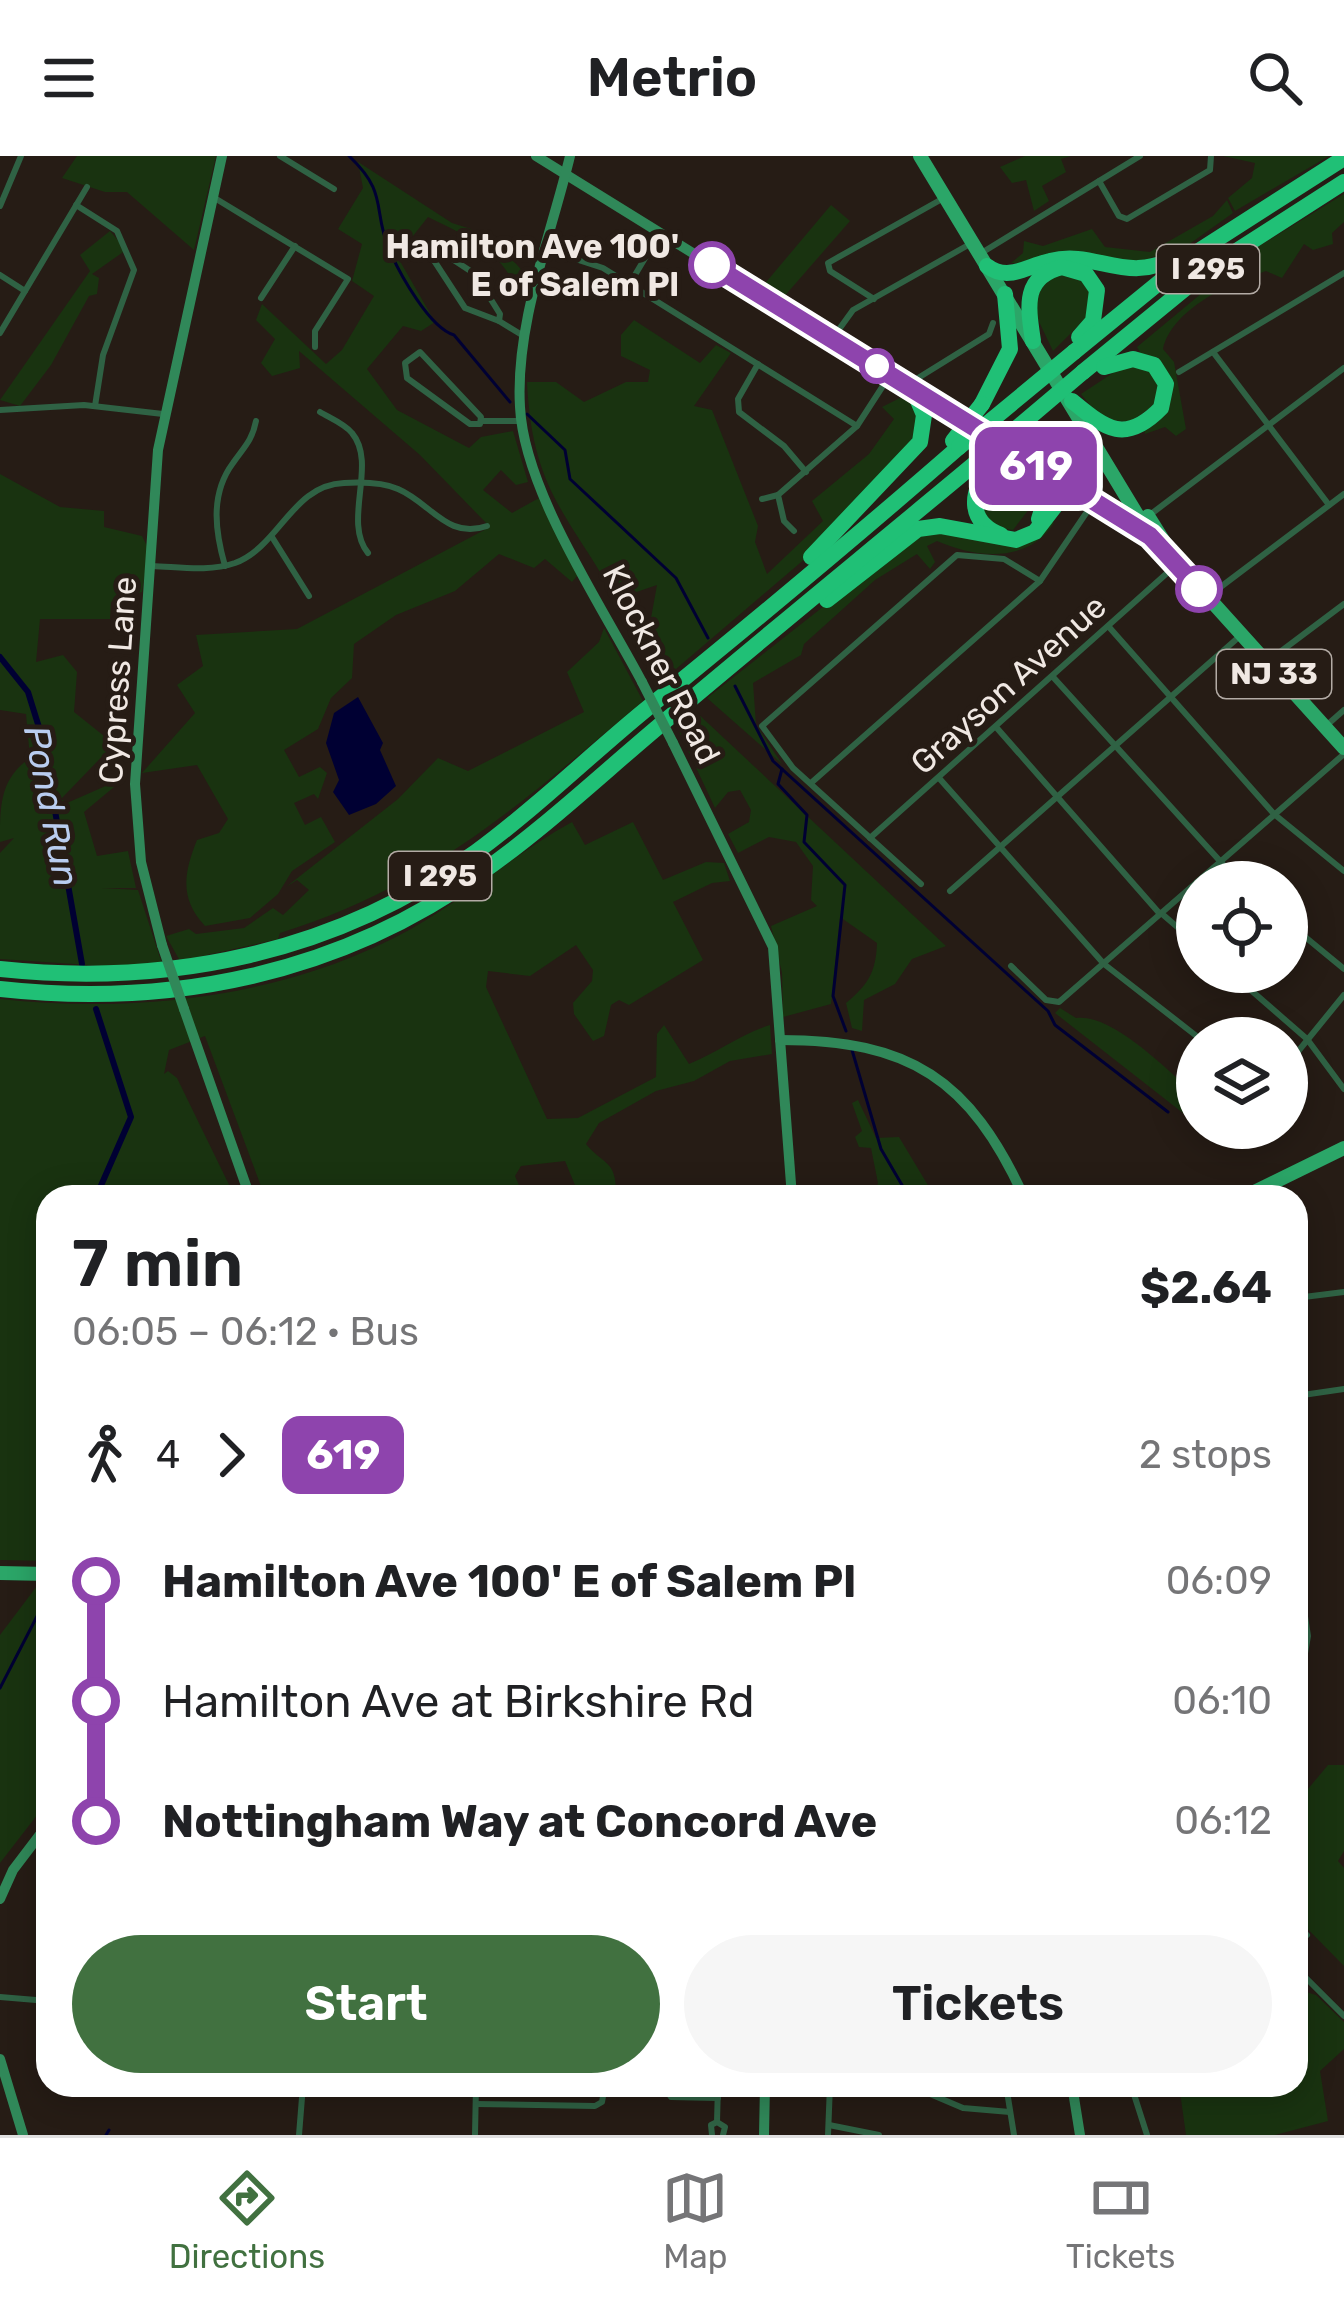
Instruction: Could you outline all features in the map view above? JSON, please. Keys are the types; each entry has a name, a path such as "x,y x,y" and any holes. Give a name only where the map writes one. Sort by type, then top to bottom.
{"highway":[{"name":"I 295","path":"0,969 120,975 204,967 293,944 378,910 494,838 1071,349 1218,237 1344,158"},
{"name":"I 295","path":"0,989 158,994 251,978 356,943 419,912 498,861 732,664 984,466 1210,268 1336,186"},
{"path":"980,254 1010,274 1065,259 1144,270 1218,237"},
{"path":"1034,341 1032,285 1053,269 1070,268 1092,281 1098,298 1094,321 1071,349"},
{"path":"956,444 1010,350 1004,294"},
{"path":"732,664 754,654 889,550 1093,373 1133,359 1154,365 1166,384 1161,408 1145,421 1114,430 1097,424 1072,401"},
{"path":"794,584 810,559 920,442 924,415 910,387"},
{"path":"984,466 976,489 977,517 999,534 1024,532 1041,513 1040,487 1019,460 988,436"},
{"path":"889,550 933,525 1009,542 1024,538 1062,496 1087,499"}],"main road":[{"name":"Cypress Lane","path":"222,156 164,414 136,810 144,879 162,945 246,1185"},
{"path":"536,156 1115,516 1141,521"},
{"name":"Klockner Road","path":"570,156 526,337 520,421 542,492 767,930 777,967 791,1185"},
{"name":"NJ 33","path":"920,156 1150,536"},
{"path":"1115,516 1130,511 1122,484"},
{"name":"NJ 33","path":"1141,521 1344,751"},
{"path":"1150,536 1178,564"},
{"path":"780,1040 870,1046 938,1077 991,1130 1018,1185"},
{"path":"1272,1185 1344,1148"},
{"path":"0,1573 36,1574"},
{"path":"0,1899 36,1840"},
{"path":"0,2059 23,2135"},
{"path":"764,2135 765,2097"},
{"path":"1074,2097 1080,2135"}],"street":[{"path":"0,206 21,156"},
{"path":"280,156 334,189"},
{"path":"832,339 848,315 874,299 980,254 1140,156"},
{"path":"1099,181 1119,216 1127,219 1210,170 1210,156"},
{"path":"0,333 87,187"},
{"path":"213,197 348,279 315,331 314,347"},
{"path":"874,299 828,268 830,261 945,197"},
{"path":"76,205 117,231 133,261 132,286 104,355 95,406"},
{"path":"629,285 660,233"},
{"path":"261,298 295,246"},
{"path":"548,250 587,260 857,426"},
{"path":"499,321 500,314 475,274 434,253 458,301 526,337"},
{"path":"1179,373 1344,273"},
{"path":"0,275 25,291"},
{"path":"910,387 989,334 993,323"},
{"path":"482,421 452,381 420,352 408,358 407,378 470,424 520,421"},
{"path":"1213,352 1329,505"},
{"path":"758,364 738,399 739,412 784,446 806,472"},
{"path":"1141,521 1344,368"},
{"path":"763,500 778,495 857,426 890,375"},
{"path":"0,410 95,406 164,414"},
{"path":"320,412 356,438 359,535 368,553"},
{"path":"225,566 217,530 218,499 228,470 250,442 256,421"},
{"path":"152,566 225,566 272,537 313,492 358,483 400,490 457,529 487,526"},
{"path":"1207,598 1344,494"},
{"path":"778,495 784,521 794,531"},
{"path":"811,783 1040,581 1087,499"},
{"path":"272,537 309,596"},
{"path":"921,884 811,783 762,731 764,723 957,555 1004,560 1040,581"},
{"name":"Grayson Avenue","path":"870,838 1178,564"},
{"path":"1265,663 1344,604"},
{"path":"1109,627 1274,814 1344,871"},
{"path":"950,891 1240,636"},
{"path":"1052,677 1214,861"},
{"path":"1324,727 1344,710"},
{"path":"996,727 1176,926"},
{"path":"1222,861 1344,751"},
{"path":"939,778 1104,964 1176,1020"},
{"path":"1010,967 1056,1004 1176,901"},
{"path":"1308,939 1344,969"},
{"path":"1254,993 1281,1017"},
{"path":"1308,1037 1344,995"},
{"path":"1308,1042 1344,1089"},
{"path":"1308,1296 1344,1292"},
{"path":"1308,1394 1344,1389"},
{"path":"1308,1980 1344,2016"},
{"path":"0,1997 36,2000"},
{"path":"299,2135 300,2097"},
{"path":"475,2135 476,2097"},
{"path":"476,2104 595,2106 603,2097"},
{"path":"671,2097 718,2098 717,2122"},
{"path":"828,2135 830,2097"},
{"path":"937,2097 963,2108 1010,2112"},
{"path":"1008,2097 1014,2135"},
{"path":"1135,2097 1147,2135"},
{"path":"712,2135 711,2126 717,2122"},
{"path":"717,2122 724,2125 723,2135"},
{"path":"829,2125 879,2135"}],"green space":[{"path":"77,156 216,156 194,250 127,192 105,192 62,178"},
{"path":"349,156 452,223 490,235 528,277 526,290 516,291 492,255 428,217 397,256 435,322 421,331 403,326 367,369 397,410 469,448 481,437 513,431 528,482 516,485 501,470 483,490 512,513 539,498 578,575 572,582 545,559 534,568 499,554 455,591 396,615 354,644 352,678 331,698 318,729 284,750 299,777 320,767 327,773 318,799 314,794 294,803 305,825 321,817 335,842 292,871 278,894 250,918 205,926 188,895 189,863 197,840 219,833 228,819 197,765 142,773 195,713 177,685 203,666 196,635 297,629 490,527 420,455 299,351 300,368 272,376 261,363 275,339 256,320 262,304 326,364 342,350 374,296 352,281 362,244 338,229 363,188 358,162"},
{"path":"1025,156 1071,156 1061,159 1066,172 1042,186 1049,201 1034,211 1026,180 1012,183 1000,167"},
{"path":"1223,156 1329,156 1235,211 1228,198 1252,178 1255,163"},
{"path":"1344,194 1344,222 1332,233 1333,244 1313,250 1304,244 1282,278 1266,271 1236,283 1204,300 1178,322 1163,349 1174,362 1186,429 1176,436 1165,427 1145,434 1143,426 1168,400 1137,347 1256,248"},
{"path":"1227,200 1233,213 1188,245 1138,262 1011,263 1023,253 1024,241 1043,246 1092,229 1105,247 1150,252 1213,216"},
{"path":"831,205 850,221 782,299 762,287"},
{"path":"110,231 126,250 92,274 99,278 97,294 89,296 51,365 20,406 0,400 90,271 80,255"},
{"path":"1060,270 1081,274 1092,290 1091,313 1053,351 1032,307 1045,277"},
{"path":"634,320 700,363 716,345 731,353 694,406 712,410 758,526 755,542 767,574 823,521 812,501 869,454 894,419 882,407 908,394 918,405 913,441 827,540 676,669 660,661 638,627 651,618 657,585 616,599 556,500 536,450 530,419 527,382 556,382 584,402 626,382 648,382 650,370 621,356 621,335"},
{"path":"1125,365 1152,369 1163,399 1130,422 1101,419 1081,394"},
{"path":"1010,455 1026,474 1036,500 1013,530 997,528 980,508 993,470"},
{"path":"0,474 60,507 104,511 104,527 142,536 149,550 142,592 111,602 110,619 40,619 36,662 63,655 77,672 74,712 114,744 61,799 67,803 126,777 84,812 97,856 128,851 136,888 102,888 138,890 164,970 0,959 0,853 14,838 0,842 2,805 7,784 30,758 26,714 0,710"},
{"path":"1047,519 1054,523 1043,536 1016,551 985,554 937,541 927,546 935,562 930,569 917,554 875,580 804,644 801,655 753,683 756,725 782,764 707,698 898,548 931,530 1014,543"},
{"path":"604,628 643,701 516,806 430,865 334,914 280,933 278,939 180,961 166,936 189,929 196,934 244,928 273,908 283,915 309,890 297,880 286,887 398,799 438,758 468,771 584,712 567,672 599,642"},
{"path":"694,710 946,946 912,959 895,984 864,1000 862,1031 852,1028 846,1003 869,977 877,943 840,917 831,1004 783,1017 782,973 771,926 817,906 811,900 813,866 796,842 769,837 738,853 728,834 749,822 751,810 740,790 728,792 715,808 676,725"},
{"path":"572,822 585,845 633,822 663,880 706,862 724,863 730,881 712,883 673,902 703,960 629,1005 619,1000 611,1005 604,1036 593,1041 574,1014 573,1003 592,981 593,970 576,945 530,976 488,971 486,987 547,1119 578,1118 656,1077 657,1034 664,1025 689,1064 770,1025 772,1054 730,1061 694,1081 656,1091 599,1123 586,1144 612,1169 616,1185 575,1185 565,1161 521,1166 515,1176 519,1185 261,1185 205,1036 169,1050 164,1074 168,1071 177,1078 229,1185 36,1185 36,1561 0,1560 0,999 105,1004 158,1001 263,985 314,971 411,929"},
{"path":"1060,1008 1076,1018 1103,1023 1148,1052 1176,1077 1176,1108 1055,1013"},
{"path":"858,1100 876,1138 899,1137 928,1185 877,1185 871,1148 859,1147 855,1137 862,1131 852,1103"},
{"path":"36,1587 36,1816 0,1863 0,1635"},
{"path":"1328,1765 1344,1765 1344,1851 1338,1861 1344,1868 1344,1966 1308,1929 1308,1789"},
{"path":"1308,1993 1344,2022 1344,2049 1320,2071 1328,2121 1275,2135 1186,2135 1181,2097 1308,2097"}],"shaded area":[{"path":"358,697 383,743 380,750 396,786 376,804 349,815 333,792 339,780 326,743 334,713"}],"waterway":[{"path":"349,156 375,191 389,249 417,299 510,402"},
{"path":"527,414 565,450 570,479 676,578 708,638"},
{"name":"Pond Run","path":"0,657 28,692 42,737 82,964"},
{"path":"735,686 773,761 1048,1011 1055,1025 1168,1112"},
{"path":"782,769 778,784 807,815 804,842 845,885 833,996 846,1031"},
{"name":"Pond Run","path":"96,1009 131,1117 101,1185"},
{"path":"852,1050 881,1149 902,1185"},
{"path":"0,1688 36,1618"},
{"path":"106,2135 109,2130"}],"bus line":[{"name":"619","path":"712,265 1150,536 1199,589"}],"place":[{"name":"Hamilton Ave 100' E of Salem Pl","path":"712,265"}]}
